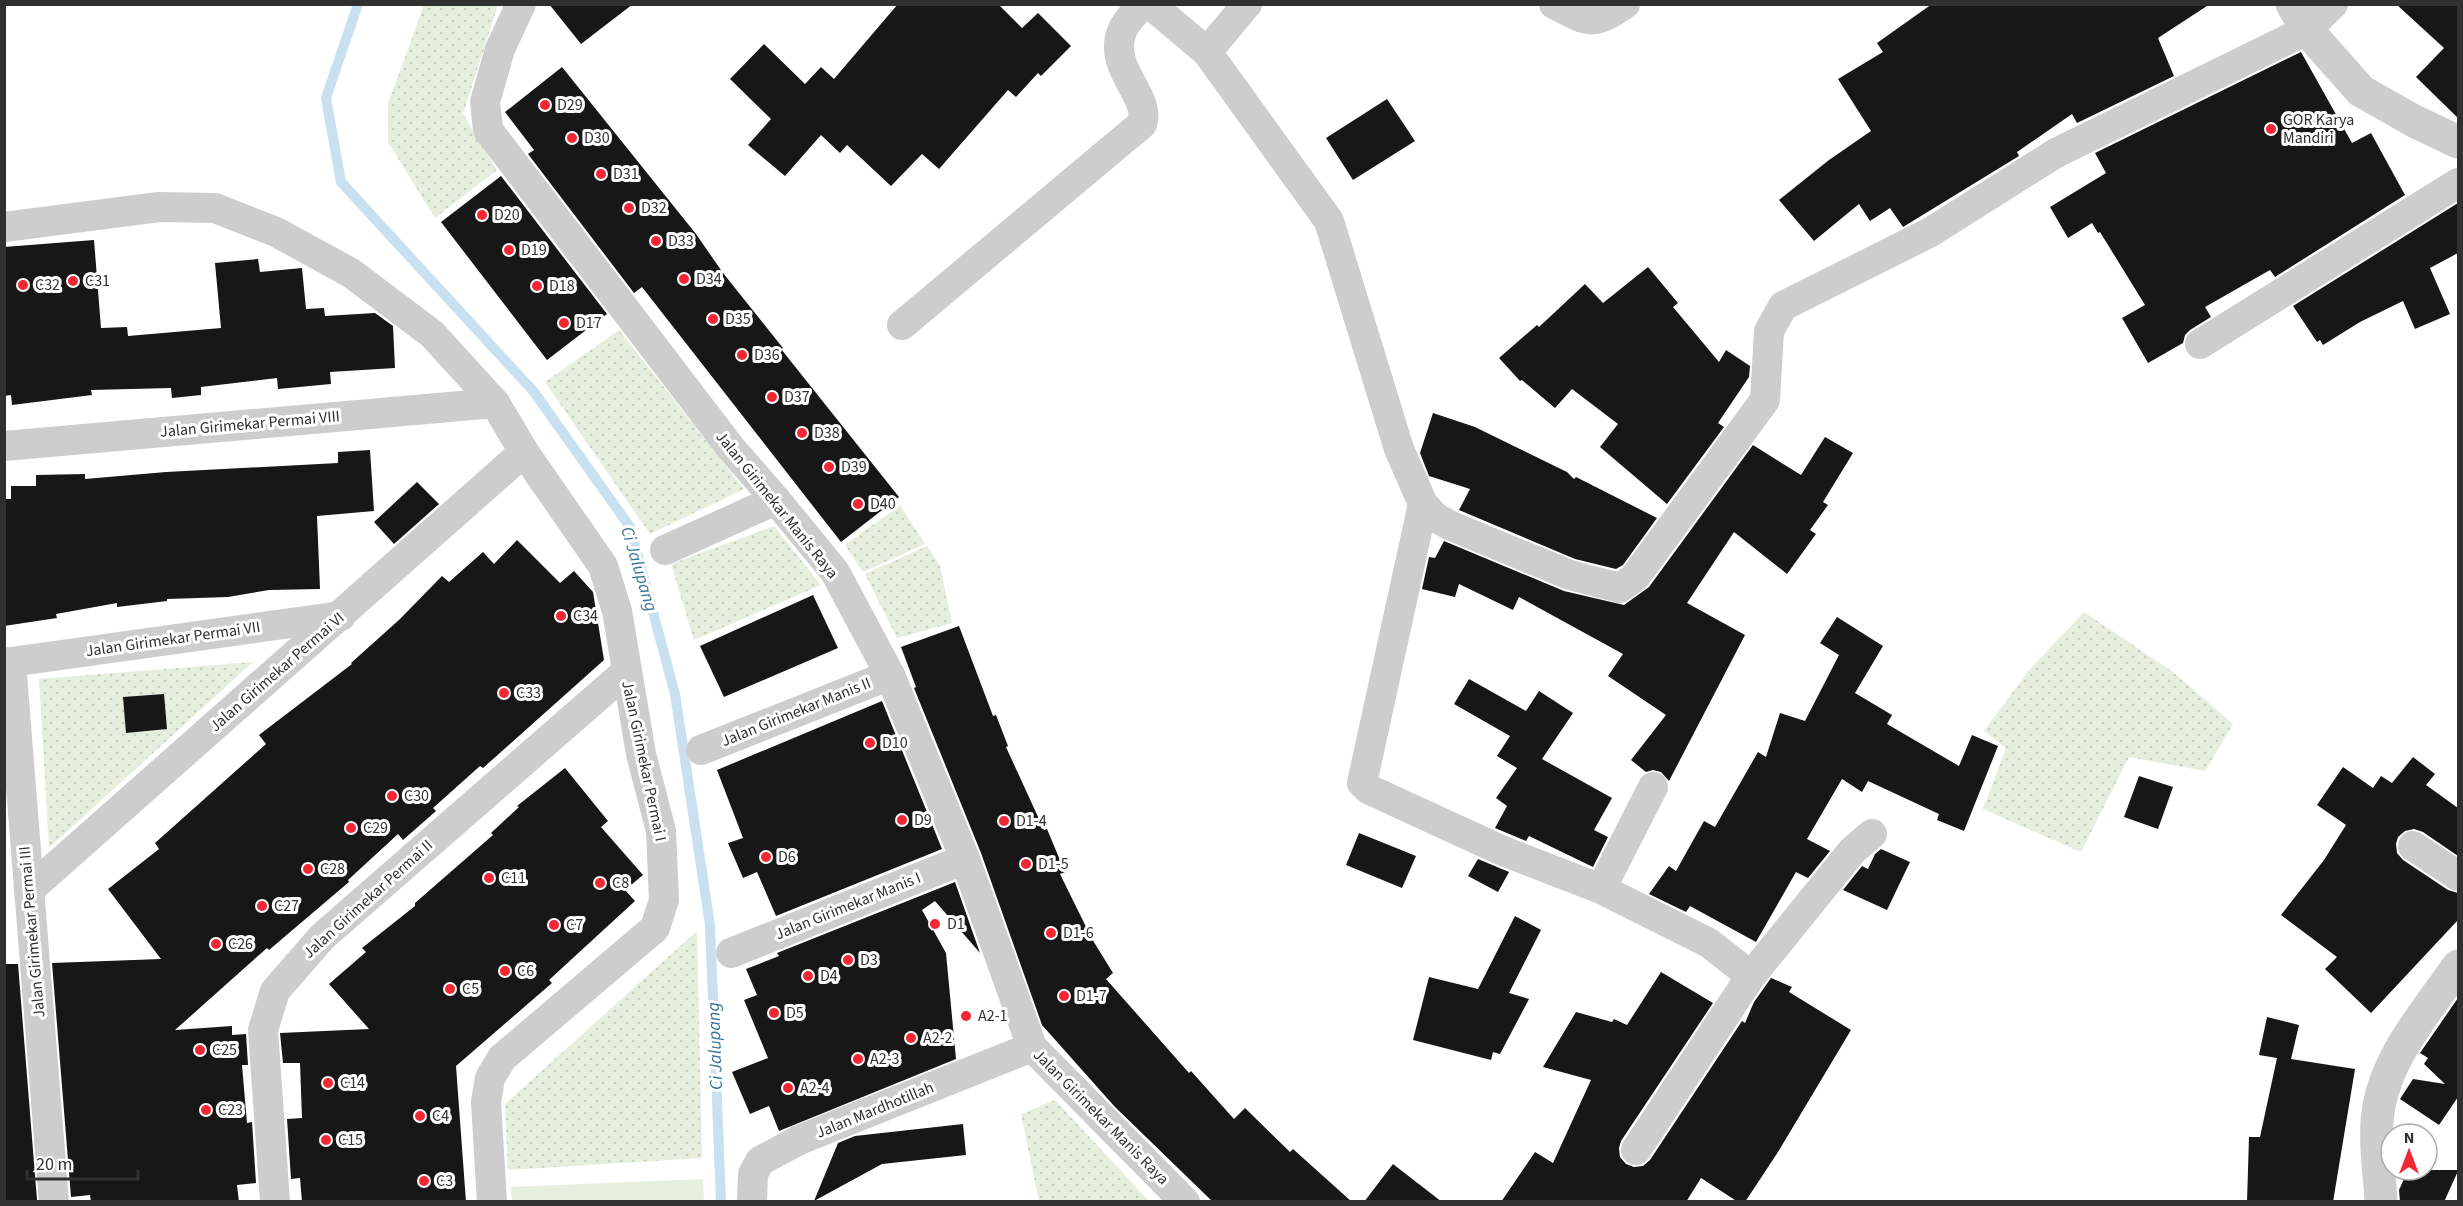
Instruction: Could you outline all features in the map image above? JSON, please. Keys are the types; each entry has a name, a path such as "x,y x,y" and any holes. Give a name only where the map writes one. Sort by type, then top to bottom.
{"street":[{"name":"Jalan Girimekar Manis Raya","path":"520,4 500,49 485,102 488,130 730,447 835,572 890,675 964,859 1032,1047 1185,1202"},
{"path":"902,325 1142,124 1143,106 1121,62 1118,43 1122,29 1142,4"},
{"path":"1150,4 1207,52 1329,222 1400,448 1423,504 1436,517 1449,525 1570,575 1620,588 1635,577 1766,400 1769,331 1783,306 1929,233 2056,153 2299,17 2333,4"},
{"path":"1207,52 1247,4"},
{"path":"1554,4 1576,16 1596,20 1604,18 1625,4"},
{"path":"2299,17 2361,91 2414,121 2458,142"},
{"path":"2200,344 2458,183"},
{"name":"Jalan Girimekar Permai I","path":"4,227 159,207 215,208 276,232 351,273 432,334 495,403 524,452 603,566 617,611 641,754 661,831 664,900 655,928 502,1058 490,1078 486,1102 492,1202"},
{"name":"Jalan Girimekar Permai VIII","path":"4,446 495,403"},
{"name":"Jalan Girimekar Permai VI","path":"29,890 524,452"},
{"path":"665,550 776,500"},
{"path":"1423,504 1362,783 1368,789 1503,851 1601,889 1709,943 1751,976"},
{"name":"Jalan Girimekar Permai VII","path":"8,662 341,616"},
{"name":"Jalan Girimekar Permai III","path":"8,662 54,1202"},
{"name":"Jalan Girimekar Permai II","path":"275,1202 263,1030 275,991 322,938 626,672"},
{"name":"Jalan Girimekar Manis II","path":"701,750 890,675"},
{"path":"1601,889 1653,787"},
{"path":"1636,1150 1751,976 1853,850 1872,834"},
{"path":"2413,846 2458,876"},
{"name":"Jalan Girimekar Manis I","path":"731,953 964,859"},
{"path":"2381,1202 2377,1125 2379,1103 2389,1072 2403,1045 2458,966"},
{"name":"Jalan Mardhotillah","path":"752,1202 753,1174 760,1161 799,1140 1032,1047"}],"green space":[{"path":"424,5 498,5 463,114 497,170 435,218 388,142 388,104"},
{"path":"619,330 744,489 650,534 545,382"},
{"path":"900,505 925,544 863,572 845,545"},
{"path":"774,526 821,585 694,640 671,564"},
{"path":"927,546 940,566 952,623 897,638 865,574"},
{"path":"2084,612 2173,672 2233,724 2205,771 2129,757 2081,852 1983,809 2006,748 1984,731 2030,669"},
{"path":"253,662 49,848 39,679"},
{"path":"697,931 702,1158 508,1170 505,1104"},
{"path":"1055,1100 1149,1201 1039,1201 1021,1114"},
{"path":"703,1179 704,1201 512,1201 511,1187"}],"building":[{"path":"549,4 633,4 581,44"},
{"path":"898,4 998,4 1022,28 1038,13 1071,46 1041,76 1038,73 1016,97 1008,90 939,169 922,154 891,186 847,145 840,153 821,135 785,176 748,145 771,119 730,79 764,44 805,84 821,67 834,79"},
{"path":"1932,4 2210,4 2158,38 2174,76 2077,123 2072,114 2017,152 2019,156 1903,227 1890,208 1870,221 1859,204 1814,241 1779,200 1829,160 1871,131 1838,79 1883,52 1877,43"},
{"path":"2396,4 2458,4 2458,118 2416,77 2444,48"},
{"path":"2301,52 2352,143 2371,133 2405,195 2275,277 2270,270 2205,307 2211,317 2190,330 2185,335 2183,343 2148,363 2122,318 2145,305 2100,232 2098,233 2092,223 2068,238 2050,207 2106,173 2095,153"},
{"path":"562,67 696,234 723,273 783,348 781,349 899,497 841,542 642,287 634,293 528,154 534,150 505,112"},
{"path":"1387,99 1415,141 1353,180 1326,138"},
{"path":"501,176 607,314 547,360 441,222"},
{"path":"2458,203 2458,253 2430,268 2450,314 2415,329 2403,301 2360,322 2323,345 2320,340 2317,342 2293,306"},
{"path":"94,240 101,328 127,327 128,336 221,328 215,263 258,259 260,272 302,268 306,309 324,308 325,316 375,313 393,326 395,368 330,372 331,384 278,389 277,378 201,387 201,395 172,398 171,388 91,390 92,395 12,405 11,395 4,396 4,247"},
{"path":"1648,267 1678,303 1673,307 1719,362 1726,350 1750,366 1749,377 1718,423 1724,427 1667,504 1600,447 1618,424 1572,389 1555,408 1522,380 1520,381 1499,358 1537,325 1539,327 1585,284 1603,303"},
{"path":"1433,413 1475,427 1567,472 1574,479 1576,477 1657,518 1623,565 1616,569 1575,559 1459,510 1470,489 1429,476 1420,453"},
{"path":"1825,437 1853,453 1823,502 1828,505 1810,530 1816,534 1787,574 1734,532 1687,603 1745,635 1669,781 1661,772 1653,770 1646,772 1631,760 1666,715 1608,676 1623,654 1519,597 1513,610 1459,584 1455,597 1422,589 1429,557 1435,558 1444,541 1564,591 1624,605 1649,587 1753,445 1801,475"},
{"path":"370,450 374,511 317,516 320,589 269,590 228,597 167,599 167,601 117,607 117,603 56,614 57,618 4,626 4,499 11,499 11,486 36,486 36,475 85,474 85,479 166,472 338,463 338,452"},
{"path":"417,482 439,504 394,544 374,522"},
{"path":"517,540 560,583 574,571 593,592 604,660 483,768 480,766 433,808 436,811 403,840 398,834 348,880 349,882 269,950 267,948 175,1030 232,1026 232,1035 246,1034 248,1065 242,1065 247,1123 252,1122 256,1183 237,1185 239,1202 91,1202 90,1195 71,1197 52,963 161,959 108,889 159,849 155,843 266,744 259,735 352,664 442,576 449,582 483,552 494,564"},
{"path":"813,595 838,648 724,697 700,646"},
{"path":"1837,617 1883,646 1855,693 1892,715 1887,724 1959,766 1972,735 1998,746 1964,831 1937,820 1939,814 1868,781 1862,792 1842,779 1807,839 1830,851 1808,878 1796,872 1756,942 1690,906 1686,912 1649,894 1669,866 1676,871 1704,821 1715,827 1758,752 1766,757 1780,713 1805,721 1839,655 1820,643"},
{"path":"959,626 993,716 996,715 1008,746 1006,747 1044,830 1047,829 1065,872 1060,874 1092,939 1113,973 1106,979 1189,1073 1191,1071 1234,1119 1245,1108 1290,1152 1293,1149 1352,1202 1213,1202 1115,1107 1042,1025 981,853 914,688 916,687 901,647"},
{"path":"1469,679 1526,711 1539,691 1573,713 1542,759 1612,798 1594,830 1608,837 1593,867 1529,836 1526,841 1495,828 1507,806 1496,798 1517,768 1497,756 1510,736 1454,704"},
{"path":"164,694 167,729 126,733 123,697"},
{"path":"882,701 942,849 776,916 757,872 743,878 728,843 743,838 717,770"},
{"path":"2413,757 2435,774 2426,785 2458,808 2458,856 2423,832 2414,829 2405,831 2398,837 2397,853 2403,860 2448,890 2458,893 2458,920 2371,1013 2325,969 2337,957 2281,915 2324,860 2346,825 2317,805 2343,767 2373,788 2381,776 2392,783"},
{"path":"565,768 608,821 601,827 643,875 625,890 635,901 549,980 552,983 456,1066 466,1202 302,1202 300,1178 291,1179 287,1119 302,1118 300,1063 283,1063 280,1033 369,1029 329,984 366,952 362,948 415,906 415,903 493,835 491,833 519,807 517,806"},
{"path":"2139,776 2173,787 2158,829 2124,817"},
{"path":"1359,833 1416,856 1402,888 1346,865"},
{"path":"1881,849 1910,862 1887,910 1843,890 1862,866 1868,869 1875,854"},
{"path":"1478,859 1509,872 1498,892 1468,876"},
{"path":"955,882 980,953 935,901 922,910 946,953 956,1059 779,1131 769,1106 750,1114 732,1072 768,1058 744,1000 757,995 746,969 779,956 777,953"},
{"path":"1515,916 1541,930 1509,993 1529,999 1500,1054 1493,1052 1491,1060 1413,1040 1429,977 1478,989"},
{"path":"4,964 18,964 37,1200 4,1202"},
{"path":"1661,972 1713,1003 1621,1141 1620,1157 1626,1164 1634,1167 1643,1166 1650,1160 1742,1021 1745,1023 1754,1002 1771,978 1792,987 1789,992 1851,1030 1778,1152 1745,1202 1738,1202 1701,1178 1686,1202 1501,1202 1535,1152 1553,1163 1591,1080 1543,1067 1576,1012 1612,1022 1614,1019 1627,1025"},
{"path":"2458,998 2458,1097 2439,1125 2439,1122 2434,1122 2400,1099 2413,1079 2445,1084 2424,1064 2428,1058 2420,1053"},
{"path":"2267,1017 2299,1025 2291,1059 2355,1069 2333,1202 2247,1202 2249,1137 2260,1137 2277,1058 2259,1055"},
{"path":"963,1124 966,1155 882,1164 814,1201 838,1143 855,1136"},
{"path":"1393,1164 1442,1202 1364,1202"},
{"path":"2439,1170 2458,1170 2444,1202 2400,1202 2399,1190 2403,1182 2439,1182"}],"waterway":[{"name":"Ci Jalupang","path":"358,4 326,98 341,182 534,392 630,527 675,694 710,925 721,1202"}],"place":[{"name":"D29","path":"545,105"},
{"name":"GOR Karya Mandiri","path":"2271,129"},
{"name":"D30","path":"572,138"},
{"name":"D31","path":"601,174"},
{"name":"D32","path":"629,208"},
{"name":"D20","path":"482,215"},
{"name":"D33","path":"656,241"},
{"name":"D19","path":"509,250"},
{"name":"D34","path":"684,279"},
{"name":"C31","path":"73,281"},
{"name":"C32","path":"23,285"},
{"name":"D18","path":"537,286"},
{"name":"D35","path":"713,319"},
{"name":"D17","path":"564,323"},
{"name":"D36","path":"742,355"},
{"name":"D37","path":"772,397"},
{"name":"D38","path":"802,433"},
{"name":"D39","path":"829,467"},
{"name":"D40","path":"858,504"},
{"name":"C34","path":"561,616"},
{"name":"C33","path":"504,693"},
{"name":"D10","path":"870,743"},
{"name":"C30","path":"392,796"},
{"name":"D9","path":"902,820"},
{"name":"D1-4","path":"1004,821"},
{"name":"C29","path":"351,828"},
{"name":"D6","path":"766,857"},
{"name":"D1-5","path":"1026,864"},
{"name":"C28","path":"308,869"},
{"name":"C11","path":"489,878"},
{"name":"C8","path":"600,883"},
{"name":"C27","path":"262,906"},
{"name":"D1","path":"935,924"},
{"name":"C7","path":"554,925"},
{"name":"D1-6","path":"1051,933"},
{"name":"C26","path":"216,944"},
{"name":"D3","path":"848,960"},
{"name":"C6","path":"505,971"},
{"name":"D4","path":"808,976"},
{"name":"C5","path":"450,989"},
{"name":"D1-7","path":"1064,996"},
{"name":"D5","path":"774,1013"},
{"name":"A2-1","path":"966,1016"},
{"name":"A2-2","path":"911,1038"},
{"name":"C25","path":"200,1050"},
{"name":"A2-3","path":"858,1059"},
{"name":"C14","path":"328,1083"},
{"name":"A2-4","path":"788,1088"},
{"name":"C23","path":"206,1110"},
{"name":"C4","path":"420,1116"},
{"name":"C15","path":"326,1140"},
{"name":"C3","path":"424,1181"}]}
